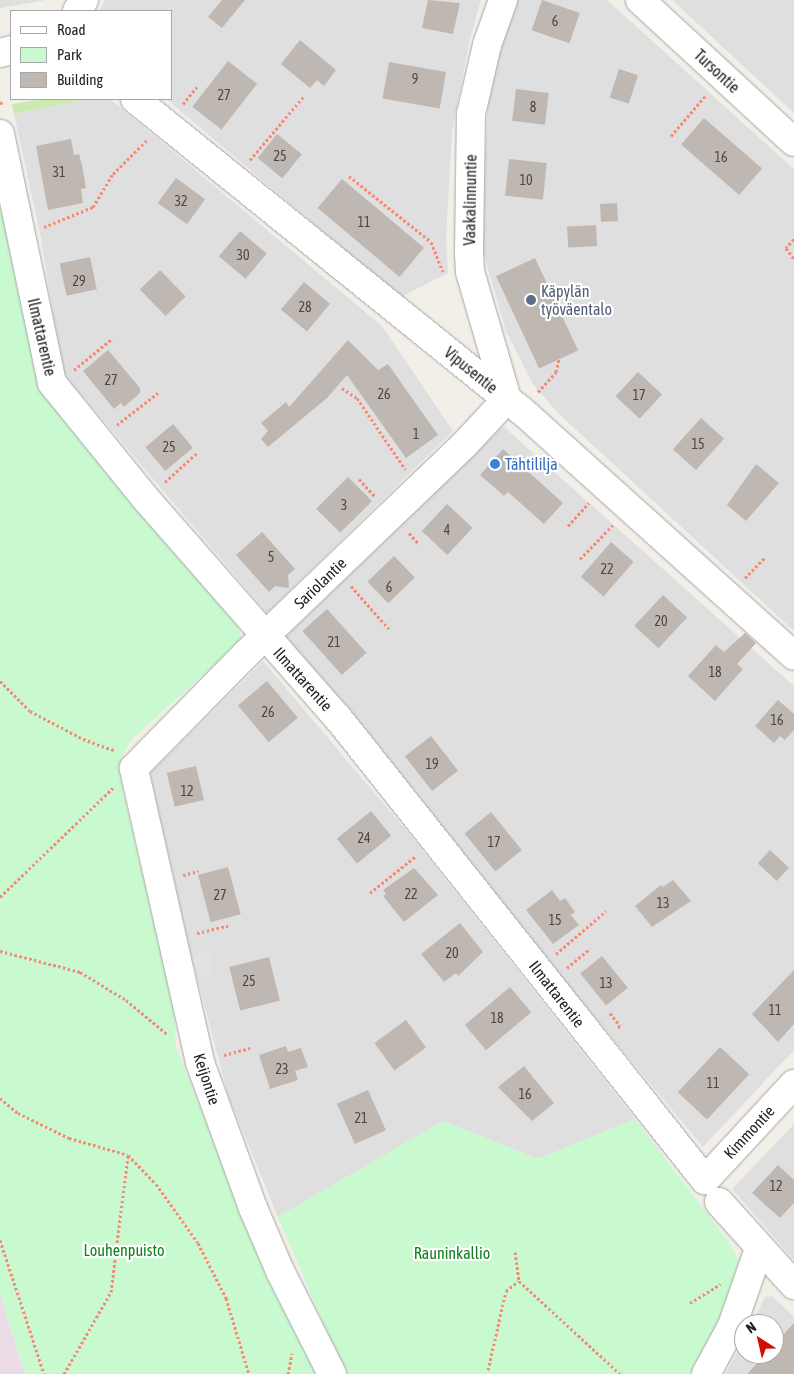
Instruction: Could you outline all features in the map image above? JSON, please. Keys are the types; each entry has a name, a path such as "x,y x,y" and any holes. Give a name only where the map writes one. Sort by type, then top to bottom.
{"street":[{"name":"Vaakalinnuntie","path":"503,0 488,46 471,114 469,253 470,272 507,399"},
{"name":"Tursontie","path":"640,0 794,142"},
{"name":"Vipusentie","path":"136,100 507,399 794,656"},
{"name":"Ilmattarentie","path":"0,134 52,383 146,499 264,636 338,718 712,1191 759,1249 794,1285"},
{"name":"Sariolantie","path":"134,768 264,636 421,487 507,399"},
{"name":"Keijontie","path":"134,768 200,1062 229,1143 280,1271 332,1374"},
{"name":"Kimmontie","path":"712,1191 794,1084"},
{"path":"706,1374 732,1326 759,1249"}],"path":[{"path":"179,109 197,87"},
{"path":"233,179 304,96"},
{"path":"671,136 704,97"},
{"path":"0,103 5,102"},
{"path":"39,228 57,224 93,207 112,174 153,134"},
{"path":"349,176 431,242 445,277"},
{"path":"794,239 786,248 794,259"},
{"path":"52,383 62,379 113,338"},
{"path":"536,394 556,372 559,358"},
{"path":"342,388 357,398 394,449 396,458 421,487"},
{"path":"98,442 158,393"},
{"path":"146,499 198,452"},
{"path":"580,559 629,508"},
{"path":"335,568 389,628"},
{"path":"0,681 30,711 82,739 119,752 134,768 0,897"},
{"path":"370,893 436,840"},
{"path":"537,968 580,937 606,911"},
{"path":"172,939 228,926"},
{"path":"0,951 80,972 126,1000 171,1038"},
{"path":"0,1098 18,1113 69,1138 128,1155 156,1184 198,1243 226,1298 249,1374"},
{"path":"64,1374 110,1292 128,1155"},
{"path":"0,1240 44,1374"},
{"path":"515,1252 519,1281 620,1374"},
{"path":"488,1370 506,1291 519,1281"}],"shaded area":[{"path":"0,0 46,0 0,8"},
{"path":"105,0 481,0 469,43 452,132 446,239 448,273 401,297 167,100 172,100 172,10 100,10"},
{"path":"516,0 607,0 794,169 794,631 558,413 532,383 506,331 480,241 488,106 496,60"},
{"path":"672,0 794,0 794,113"},
{"path":"80,100 111,100 382,326 453,431 267,613 68,379 61,365 41,238 14,114"},
{"path":"503,426 794,686 794,1050 703,1147 562,978 349,708 283,639"},
{"path":"263,661 415,841 635,1119 538,1159 443,1121 278,1217 228,1095 189,946 150,773"},
{"path":"209,950 214,972 198,976 192,954"},
{"path":"794,1124 794,1260 732,1189"},
{"path":"0,1293 20,1360 25,1374 0,1374"},
{"path":"772,1296 794,1317 794,1374 725,1374 734,1358 734,1364 784,1364 784,1314 757,1314 765,1297"}],"green space":[{"path":"36,100 80,100 14,114 12,104"},
{"name":"Louhenpuisto","path":"0,195 30,343 235,620 241,636 240,641 130,741 122,757 123,792 174,1008 176,1048 267,1273 319,1374 25,1374 0,1293"},
{"name":"Rauninkallio","path":"635,1119 731,1245 740,1264 740,1282 696,1374 345,1374 278,1217 443,1121 538,1159"}],"building":[{"path":"222,0 245,0 222,28 208,17"},
{"path":"428,0 460,3 453,34 422,28"},
{"path":"542,0 580,13 569,43 532,30"},
{"path":"300,40 336,70 324,86 317,80 310,88 281,64"},
{"path":"228,61 257,84 221,129 192,107"},
{"path":"389,62 446,72 440,109 383,98"},
{"path":"619,69 638,75 629,104 610,98"},
{"path":"516,89 549,93 545,125 512,121"},
{"path":"704,118 762,169 739,195 681,144"},
{"path":"277,134 302,154 282,178 257,158"},
{"path":"71,139 74,155 79,154 82,165 86,188 81,189 83,203 48,210 36,146"},
{"path":"509,159 547,163 543,200 505,196"},
{"path":"176,178 205,199 187,224 158,203"},
{"path":"342,179 424,248 400,277 318,208"},
{"path":"617,203 618,221 601,222 600,204"},
{"path":"596,225 597,246 568,247 567,227"},
{"path":"240,231 267,253 246,279 219,256"},
{"path":"90,257 97,289 67,296 60,263"},
{"name":"Käpylän työväentalo","path":"535,258 578,350 539,369 496,276"},
{"path":"160,270 186,297 166,316 140,289"},
{"path":"304,282 330,304 307,331 281,310"},
{"path":"348,340 378,370 388,364 438,435 406,458 347,375 327,398 268,447 261,439 268,431 261,423 286,402 289,407"},
{"path":"108,350 140,388 140,393 124,407 121,403 114,409 83,371"},
{"path":"638,372 662,395 640,419 615,396"},
{"path":"701,418 724,439 696,470 673,449"},
{"path":"173,424 193,448 165,471 145,447"},
{"path":"503,449 563,503 544,524 508,492 504,496 480,475"},
{"path":"756,464 779,483 746,521 727,505"},
{"path":"348,477 372,501 340,533 316,509"},
{"path":"447,504 473,528 447,555 422,531"},
{"path":"262,532 295,569 288,575 289,588 275,586 269,592 236,555"},
{"path":"611,542 634,562 603,596 581,577"},
{"path":"394,556 415,578 388,603 367,582"},
{"path":"663,595 687,618 658,648 634,626"},
{"path":"327,609 366,653 342,675 302,631"},
{"path":"745,633 756,643 737,664 743,669 715,701 688,676 716,645 724,652"},
{"path":"267,681 298,718 269,742 238,705"},
{"path":"778,700 794,714 794,730 785,740 780,736 774,743 755,726"},
{"path":"431,736 458,771 432,791 405,756"},
{"path":"196,766 204,800 175,807 167,773"},
{"path":"371,811 391,836 357,864 337,839"},
{"path":"491,812 522,850 495,871 465,833"},
{"path":"770,850 789,868 777,881 758,863"},
{"path":"228,867 241,914 211,922 198,875"},
{"path":"414,868 438,895 404,922 383,896 386,894 383,890"},
{"path":"673,880 691,901 652,927 635,906 661,885 663,887"},
{"path":"552,890 560,901 565,898 575,912 571,915 579,925 553,944 526,910"},
{"path":"460,923 483,952 458,976 456,973 444,982 421,954"},
{"path":"602,956 628,988 606,1005 580,974"},
{"path":"269,957 280,1001 240,1011 229,967"},
{"path":"794,970 794,1024 778,1042 752,1014"},
{"path":"510,987 531,1012 486,1050 465,1025"},
{"path":"406,1020 426,1048 394,1070 374,1043"},
{"path":"286,1046 288,1052 301,1048 308,1067 295,1071 298,1080 270,1089 259,1055"},
{"path":"720,1047 749,1074 707,1120 678,1092"},
{"path":"524,1066 554,1103 532,1121 498,1087"},
{"path":"368,1090 386,1130 355,1144 337,1104"},
{"path":"778,1165 794,1180 794,1203 780,1218 752,1193"},
{"path":"794,1323 794,1374 747,1374 756,1364 784,1364 784,1334"}],"place":[{"name":"Käpylän työväentalo","path":"531,300"},
{"name":"Tähtililja","path":"495,464"}]}
